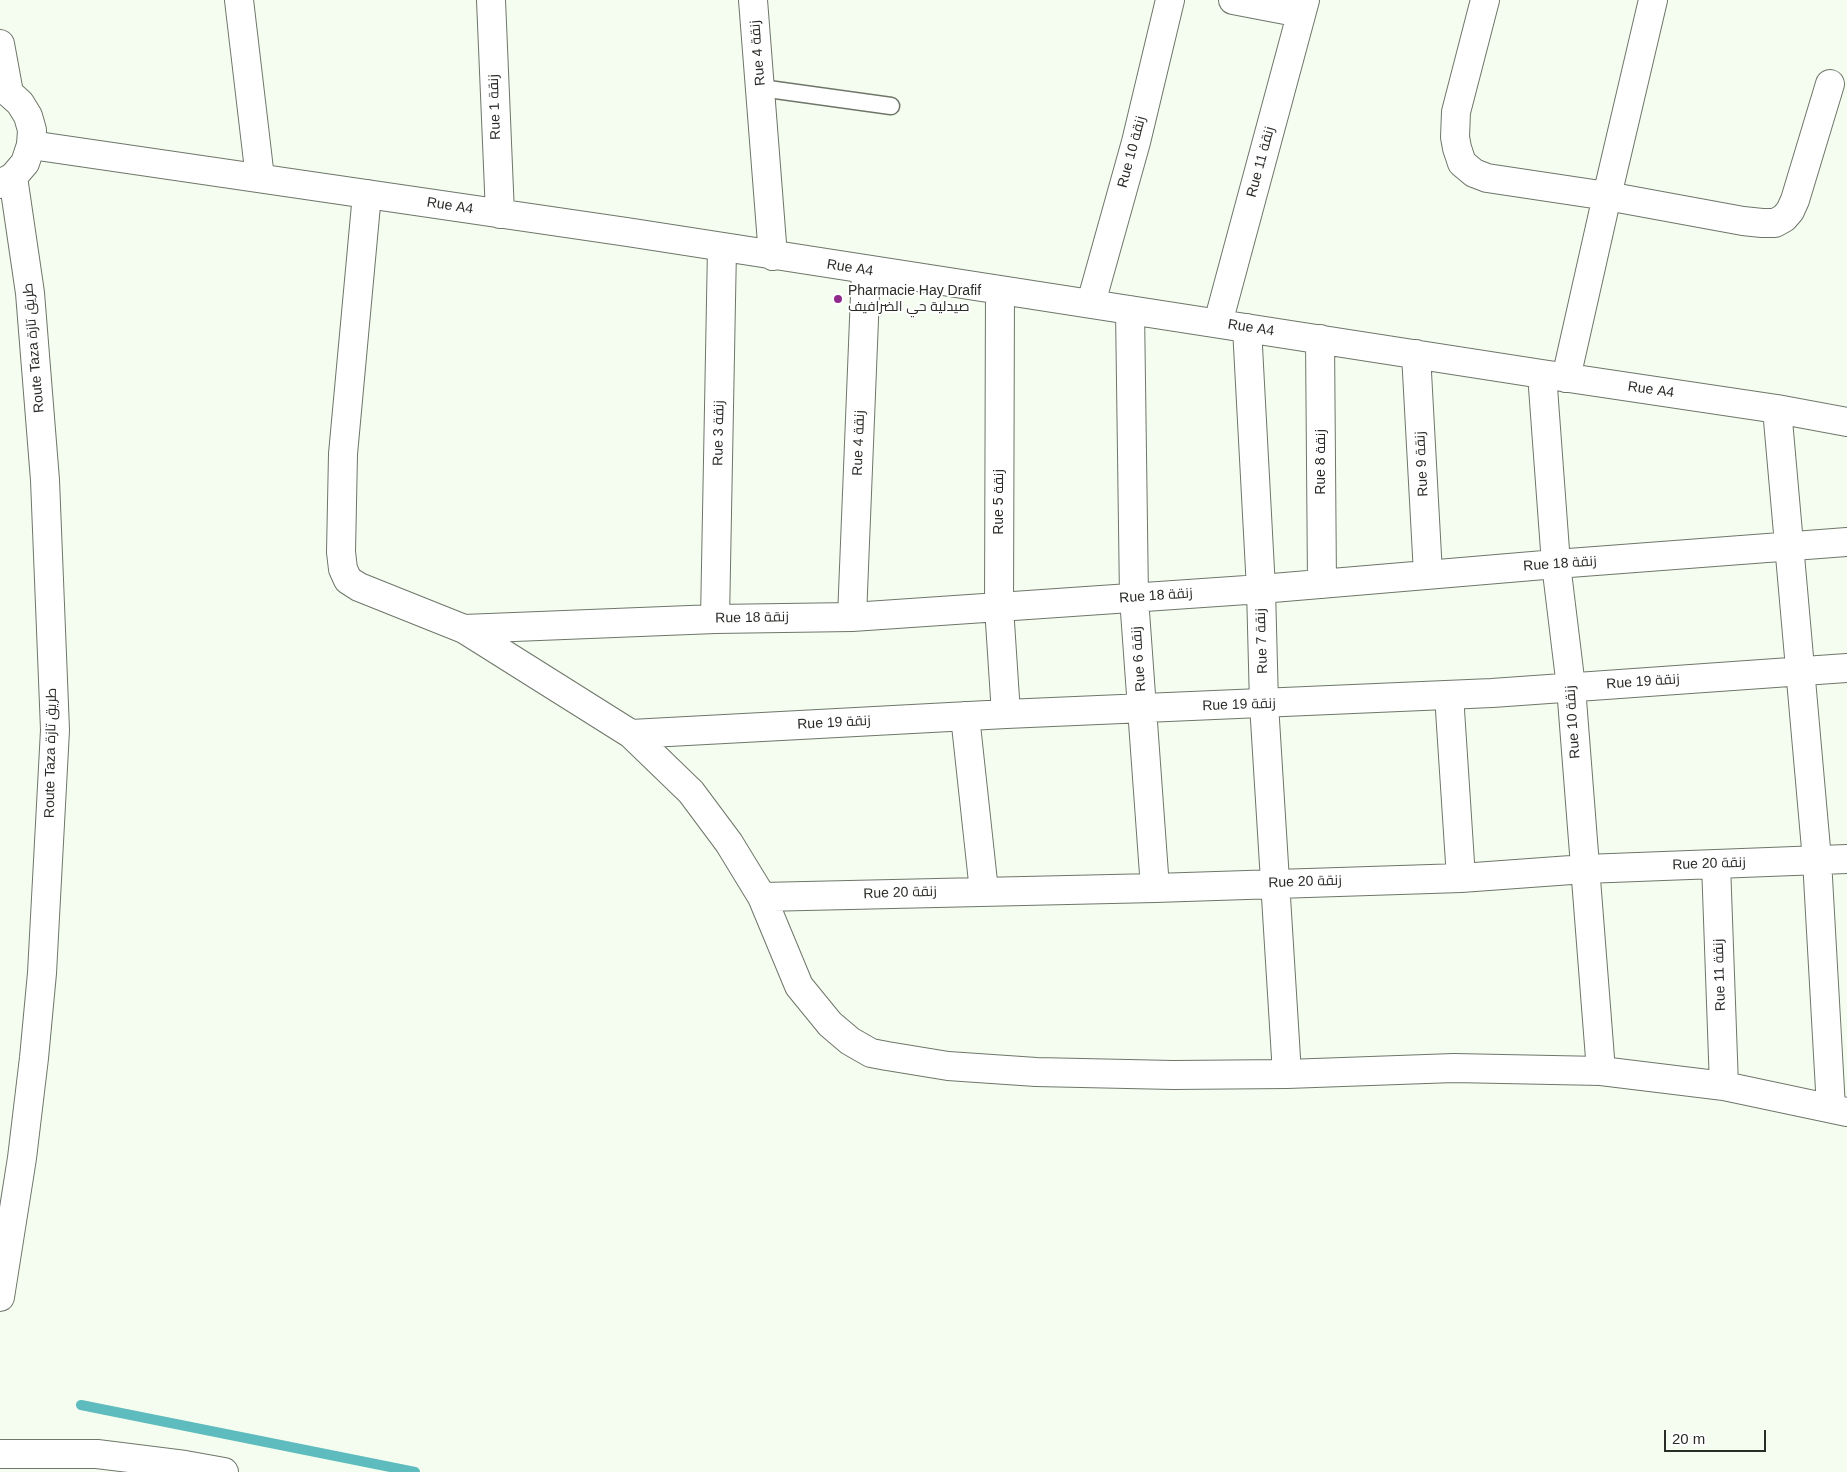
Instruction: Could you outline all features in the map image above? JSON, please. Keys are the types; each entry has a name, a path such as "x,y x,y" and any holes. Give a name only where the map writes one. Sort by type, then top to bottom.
{"main road":[{"path":"239,0 260,178"},
{"name":"Rue 1 زنقة","path":"491,0 500,214"},
{"name":"Rue 4 زنقة","path":"753,0 774,256"},
{"name":"Rue 10 زنقة","path":"1091,303 1136,142 1170,0"},
{"path":"1233,0 1303,7"},
{"path":"1485,0 1456,112 1457,148 1462,163 1474,173 1487,178 1607,196 1762,224 1775,223 1784,218 1790,211 1830,84"},
{"name":"Rue 10 زنقة","path":"1601,1071 1571,687 1556,564 1554,376 1607,196 1653,0"},
{"name":"Rue 11 زنقة","path":"1218,323 1303,7"},
{"path":"0,44 4,91 20,103 28,116 32,130 31,146 25,163 6,180"},
{"name":"Rue A4","path":"31,146 627,232 1777,409 1847,422"},
{"name":"Route Taza طريق تازة","path":"0,1297 22,1158 34,1058 42,973 55,730 43,460 30,293 6,180"},
{"path":"367,194 342,454 340,527 343,569 348,580 359,587 464,629 631,734 691,792 729,843 762,897 799,986 830,1024 850,1041 871,1053 948,1066 1036,1072 1173,1075 1287,1074 1454,1068 1601,1071 1724,1086 1839,1110 1777,409"},
{"name":"Rue 3 زنقة","path":"715,619 722,248"},
{"name":"Rue 4 زنقة","path":"852,617 866,270"},
{"name":"Rue 5 زنقة","path":"1000,290 999,608 1006,714"},
{"name":"Rue 6 زنقة","path":"1130,310 1134,598 1155,888"},
{"name":"Rue 7 زنقة","path":"1247,328 1264,704 1287,1074"},
{"name":"Rue 8 زنقة","path":"1320,339 1322,584"},
{"name":"Rue 9 زنقة","path":"1416,354 1428,574"},
{"name":"Rue 18 زنقة","path":"464,629 715,619 852,617 999,608 1847,542"},
{"name":"Rue 19 زنقة","path":"631,734 1006,714 1449,695 1847,668"},
{"path":"1449,695 1461,878"},
{"path":"965,716 984,891"},
{"name":"Rue 20 زنقة","path":"762,897 1155,888 1461,878 1585,869 1847,859"},
{"name":"Rue 11 زنقة","path":"1716,864 1724,1086"},
{"path":"0,1454 97,1454 224,1472"}],"lane":[{"path":"760,88 891,106"}],"waterway":[{"path":"81,1405 415,1472"}],"place":[{"name":"Pharmacie Hay Drafif صيدلية حي الضرافيف","path":"838,299"}]}
